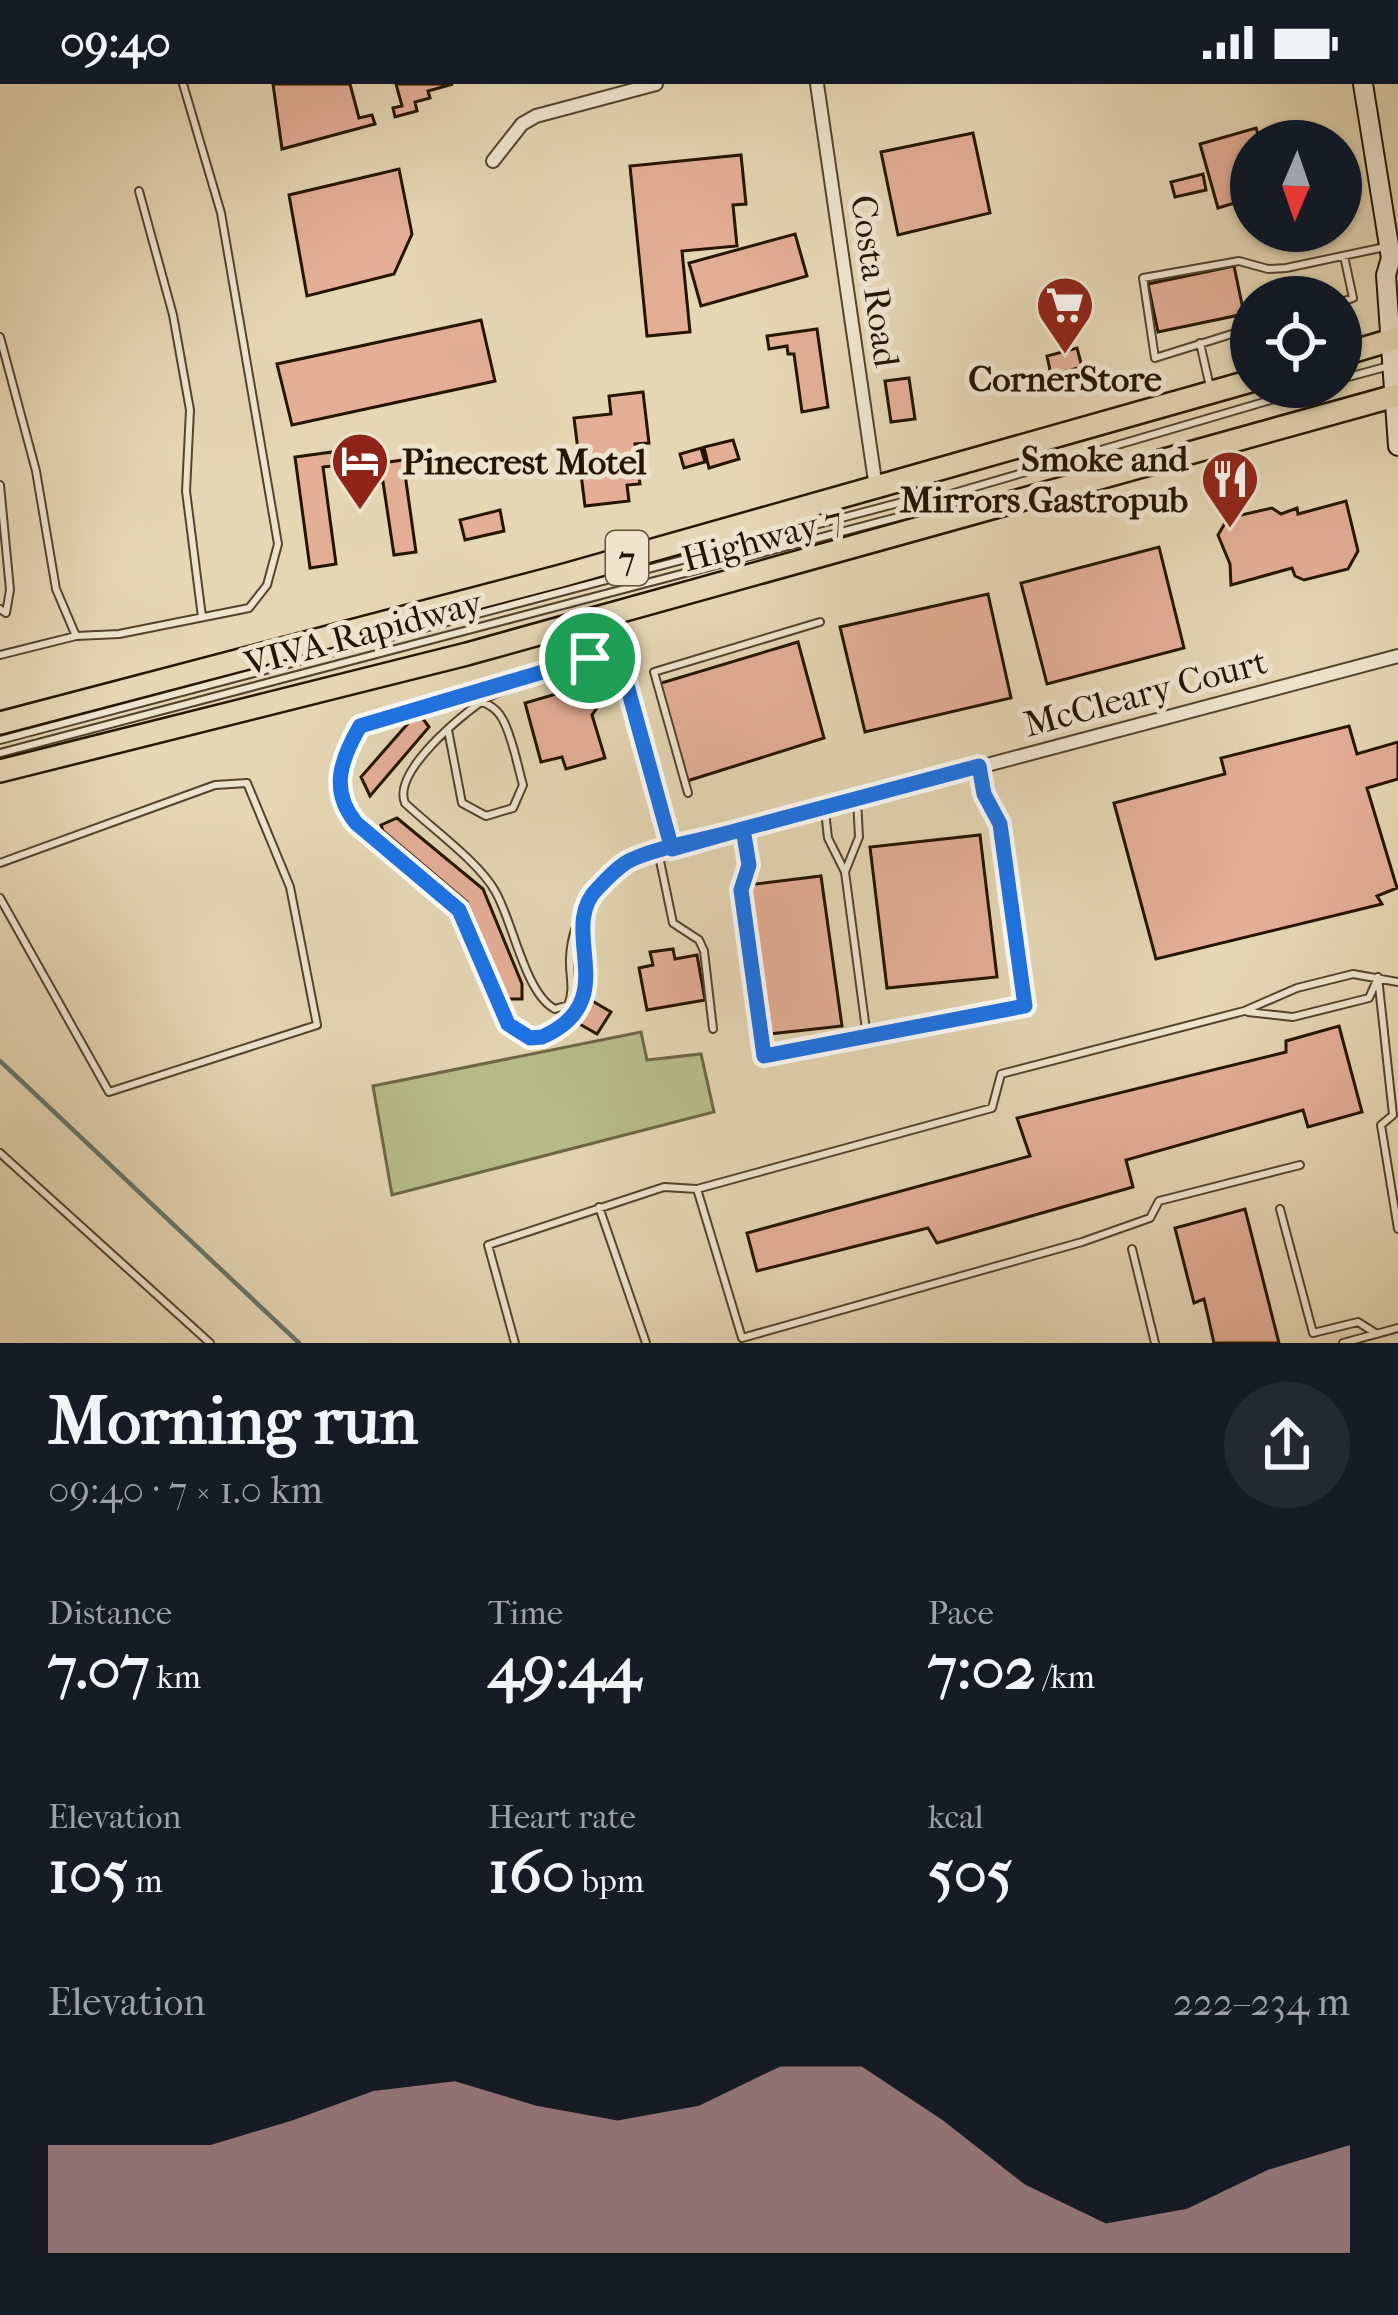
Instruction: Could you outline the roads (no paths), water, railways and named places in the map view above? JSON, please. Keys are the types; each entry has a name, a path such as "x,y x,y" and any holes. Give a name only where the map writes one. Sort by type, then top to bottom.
{"main road":[{"path":"1362,349 1394,339"},
{"name":"Highway 7","path":"0,723 279,653 1230,386"},
{"name":"Highway 7","path":"0,770 466,655 1395,396"}],"street":[{"path":"494,161 522,124 536,116 656,84"},
{"name":"Costa Road","path":"817,84 876,488"},
{"path":"1364,84 1392,257 1386,275 1398,446"},
{"name":"McCleary Court","path":"629,860 1398,656"}],"lane":[{"path":"0,655 76,636 119,634 249,608 267,585 278,544 220,213 183,84"},
{"path":"139,190 173,315 190,410 186,490 202,617"},
{"path":"1230,335 1155,358 1143,278 1239,261 1268,269 1345,256 1392,257"},
{"path":"1345,256 1349,276"},
{"path":"0,337 36,471 56,589 76,636"},
{"path":"1200,344 1211,391"},
{"path":"1362,374 1394,364"},
{"name":"VIVA Rapidway","path":"0,753 903,516 944,496 1244,408"},
{"path":"0,484 10,590 6,613 0,609"},
{"name":"VIVA Rapidway","path":"0,740 921,497 944,496"},
{"path":"688,793 654,672 820,622"},
{"path":"582,914 589,983 573,1016 542,1037 517,1033 508,1024 459,910 342,806 338,781 345,752 360,726 590,658 604,658 622,667 665,850 674,923 699,940 704,951 713,1029"},
{"path":"627,690 612,675 591,670 490,696 423,756 401,794 494,887 534,983 544,1003 555,1009 568,1005 573,993 572,938 592,893 629,860"},
{"path":"438,700 483,702 502,716 523,785 512,808 487,816 462,803 448,730"},
{"path":"743,829 749,865 741,890 764,1056 1025,1006 1000,824 984,794 979,766"},
{"path":"0,863 214,785 247,783 290,887 316,1024 109,1093 0,898"},
{"path":"845,872 859,837 857,798"},
{"path":"825,807 828,838 845,872 867,1037"},
{"path":"515,1343 488,1245 664,1187 697,1189 992,1108 1000,1074 1244,1011 1297,988 1353,974 1398,982"},
{"path":"1244,1011 1293,1017 1369,998 1378,977"},
{"path":"1378,977 1396,1114 1381,1125 1398,1229"},
{"path":"0,1153 210,1343"},
{"path":"697,1189 742,1338 1082,1242 1150,1218 1159,1201 1300,1165"},
{"path":"599,1207 646,1343"},
{"path":"1280,1209 1312,1333 1358,1322 1377,1334"},
{"path":"1132,1249 1155,1343"},
{"path":"1342,1343 1398,1328"}],"waterway":[{"path":"0,1061 299,1343"}],"place":[{"name":"CornerStore","path":"1065,356"},
{"name":"Pinecrest Motel","path":"360,512"},
{"name":"Smoke and Mirrors Gastropub","path":"1230,530"}]}
